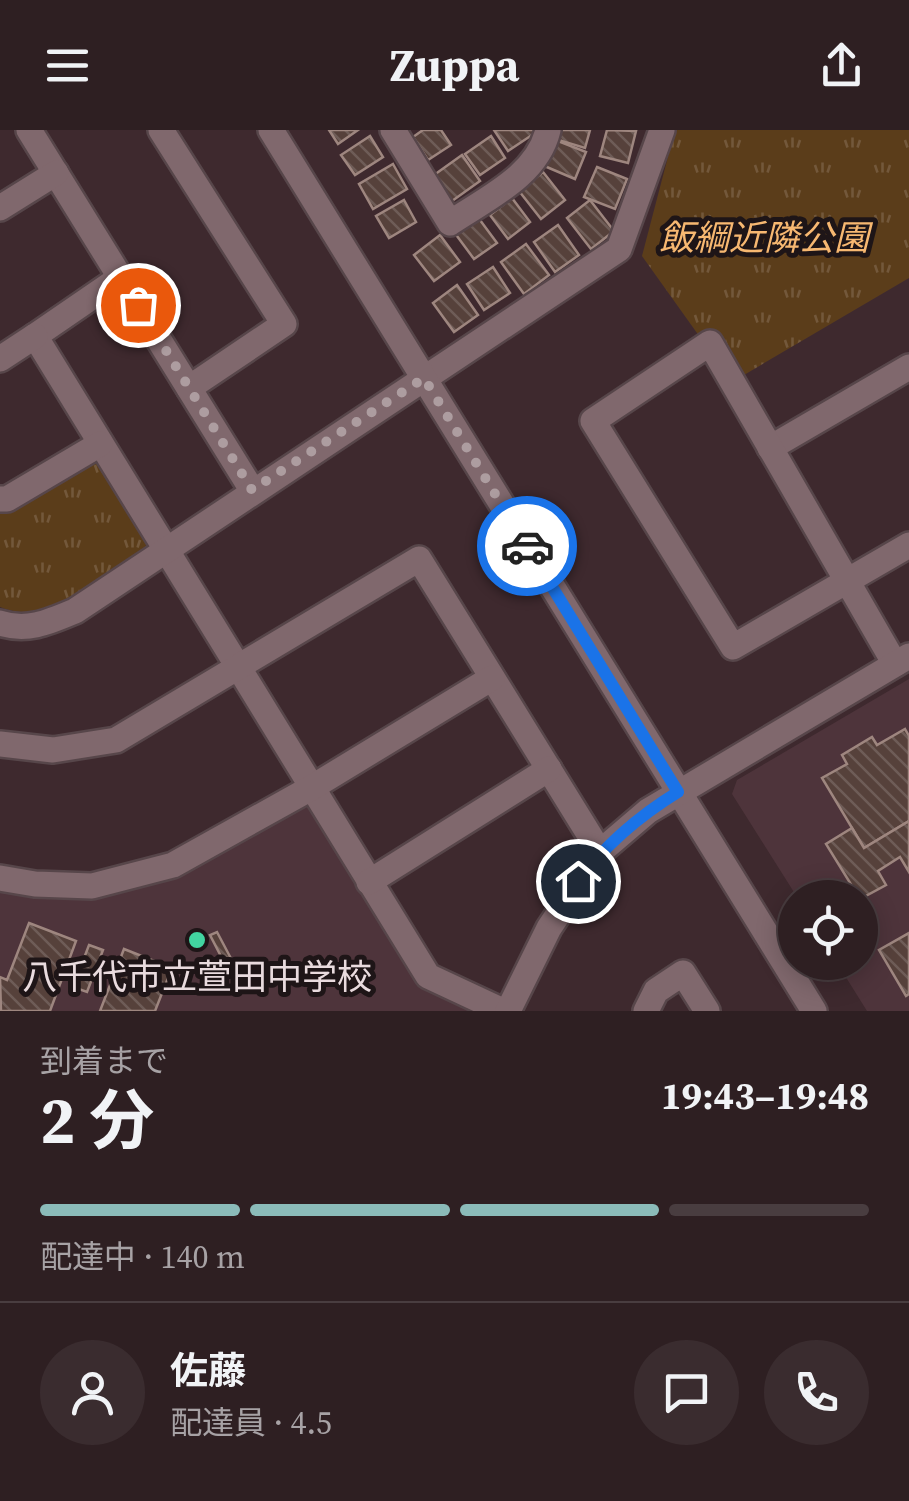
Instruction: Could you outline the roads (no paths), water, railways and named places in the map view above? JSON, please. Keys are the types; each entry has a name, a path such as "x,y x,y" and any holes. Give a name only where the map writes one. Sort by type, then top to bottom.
{"street":[{"path":"29,130 252,490"},
{"path":"162,130 284,324 189,388"},
{"path":"270,130 814,1011"},
{"path":"392,130 450,223 523,173 540,152 548,130"},
{"path":"0,624 18,629 48,623 75,611 619,249 662,130"},
{"path":"0,208 56,173"},
{"path":"0,359 120,278"},
{"path":"35,336 164,552 428,976 505,1011 578,881 600,852 648,811 902,660 848,581 710,344 592,420 733,647 848,581 909,544"},
{"path":"770,448 909,367"},
{"path":"0,499 100,444"},
{"path":"0,744 53,750 116,740 419,560 600,852"},
{"path":"0,878 92,886 148,873 200,852 492,678"},
{"path":"369,882 549,769"},
{"path":"646,1011 656,991 684,974 707,1011"}],"place":[{"name":"八千代市立萱田中学校","path":"197,940"}],"park label":[{"name":"飯綱近隣公園","path":"764,238"}]}
